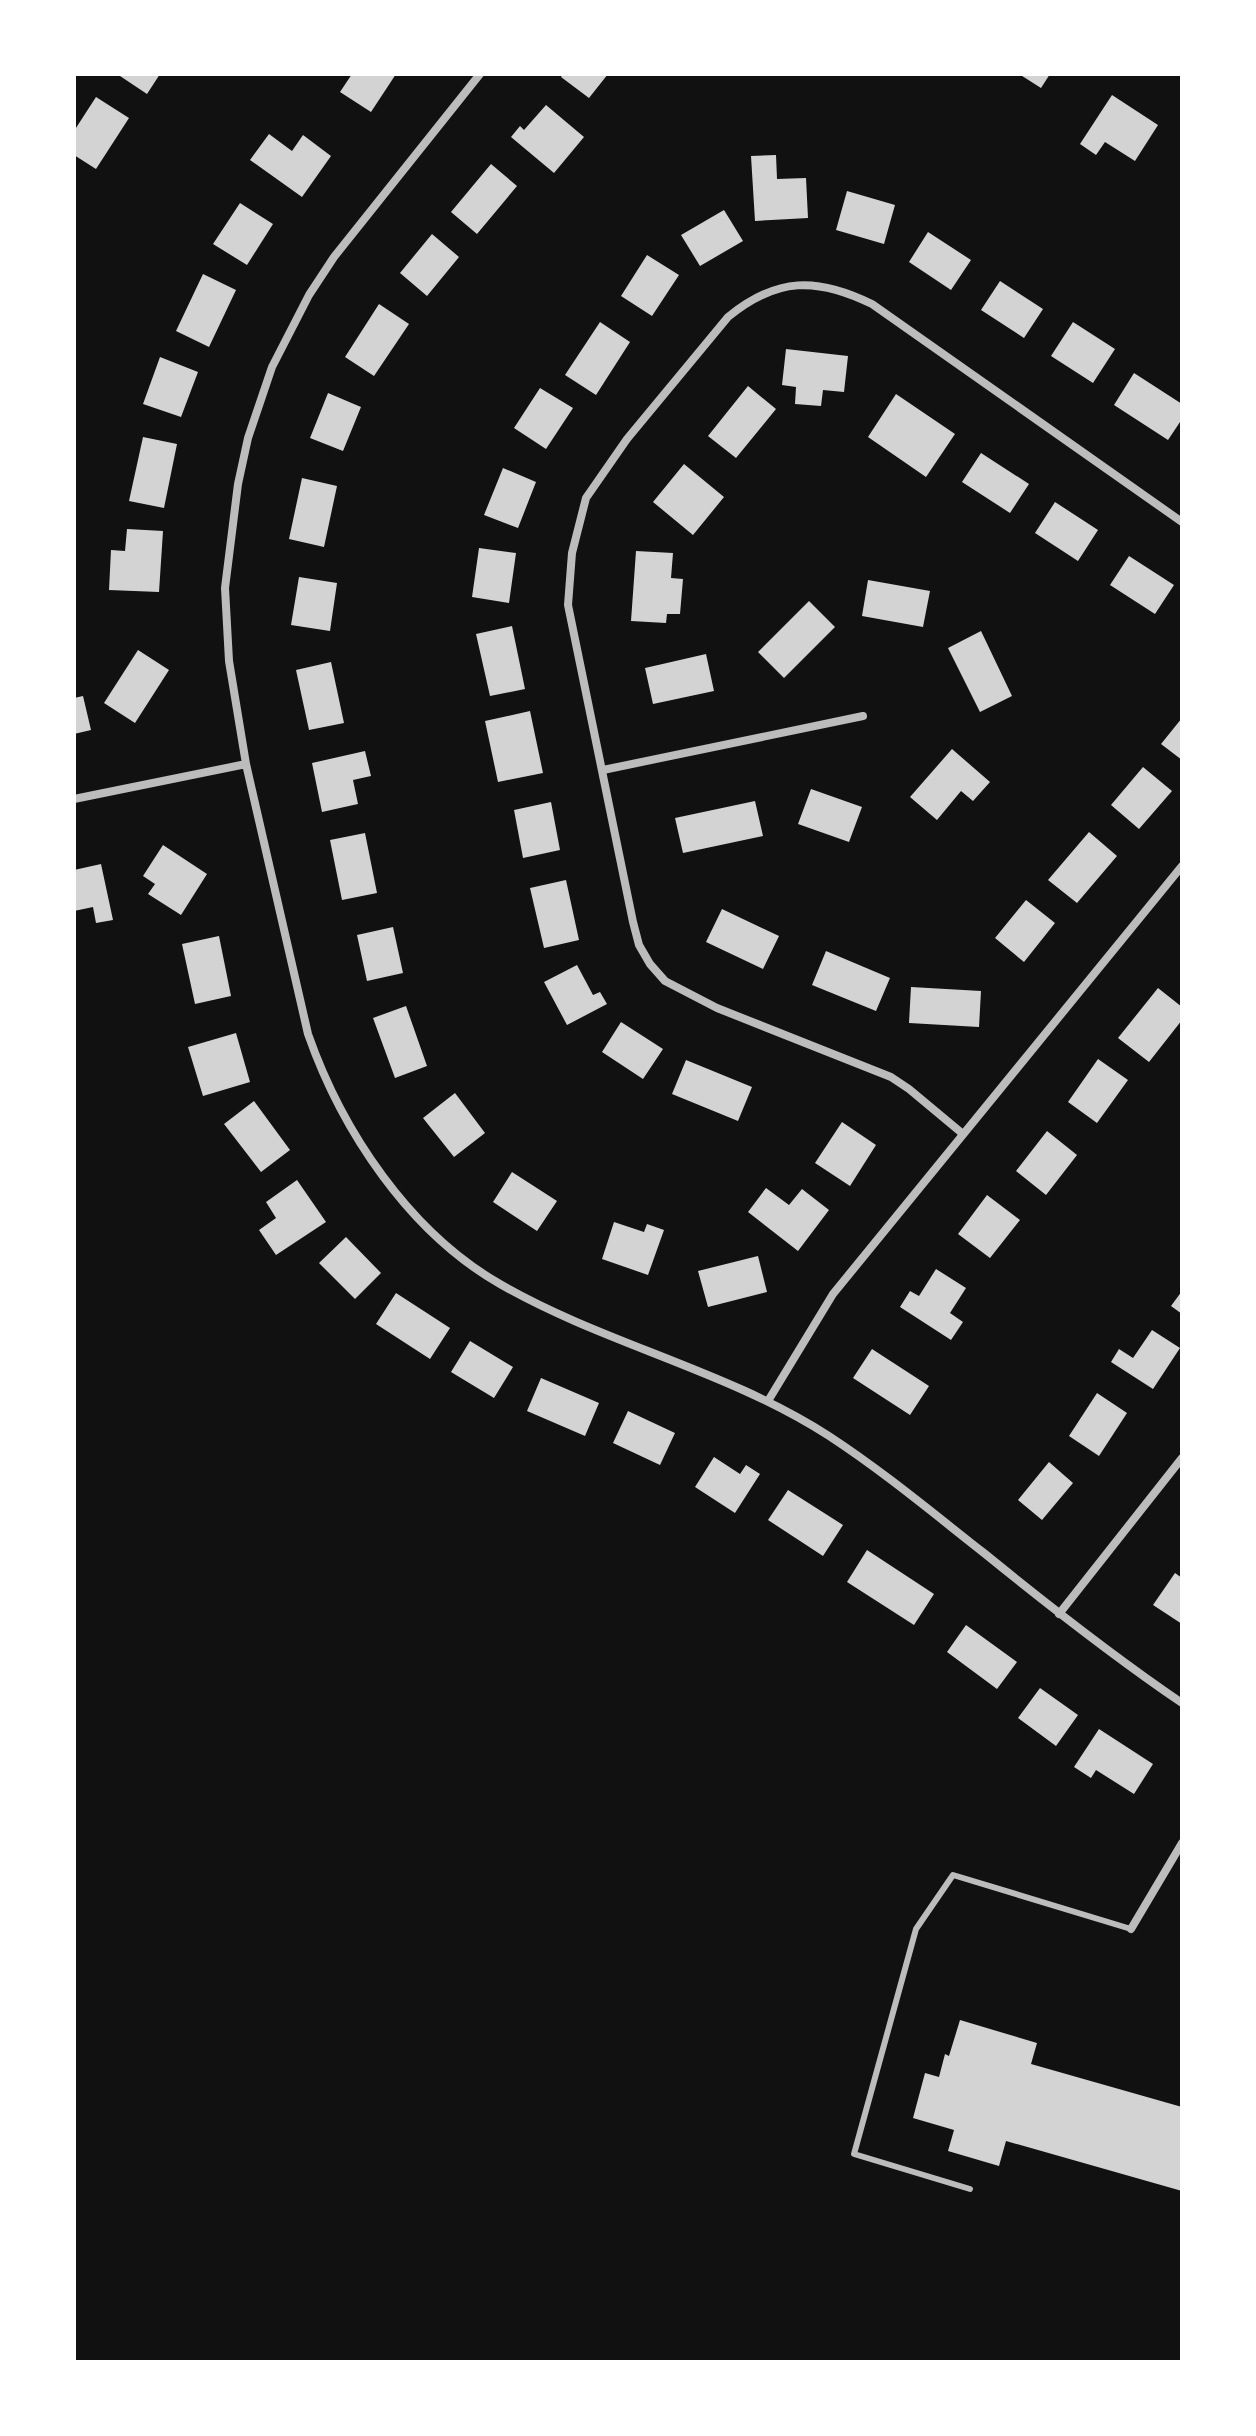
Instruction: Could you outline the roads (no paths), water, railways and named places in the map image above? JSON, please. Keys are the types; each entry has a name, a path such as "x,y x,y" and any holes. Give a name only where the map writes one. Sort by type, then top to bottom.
{"street":[{"path":"480,74 334,257 309,295 288,334 259,403 238,484 225,588 229,661 246,764 308,1034 320,1067 372,1161 392,1187 443,1241 497,1283 532,1301 768,1401 826,1434 886,1475 1059,1614 1182,1703"},
{"path":"963,1134 891,1077 717,1008 665,981 650,964 639,945 568,605 572,553 586,498 627,439 713,334 745,303 764,293 795,285 821,285 872,304 1182,522"},
{"path":"603,770 863,716"},
{"path":"74,799 246,764"},
{"path":"768,1401 833,1294 1182,866"},
{"path":"1059,1614 1182,1458"},
{"path":"1131,1929 1182,1843"}],"lane":[{"path":"970,2189 854,2154 916,1929 953,1875 1131,1929"}]}
